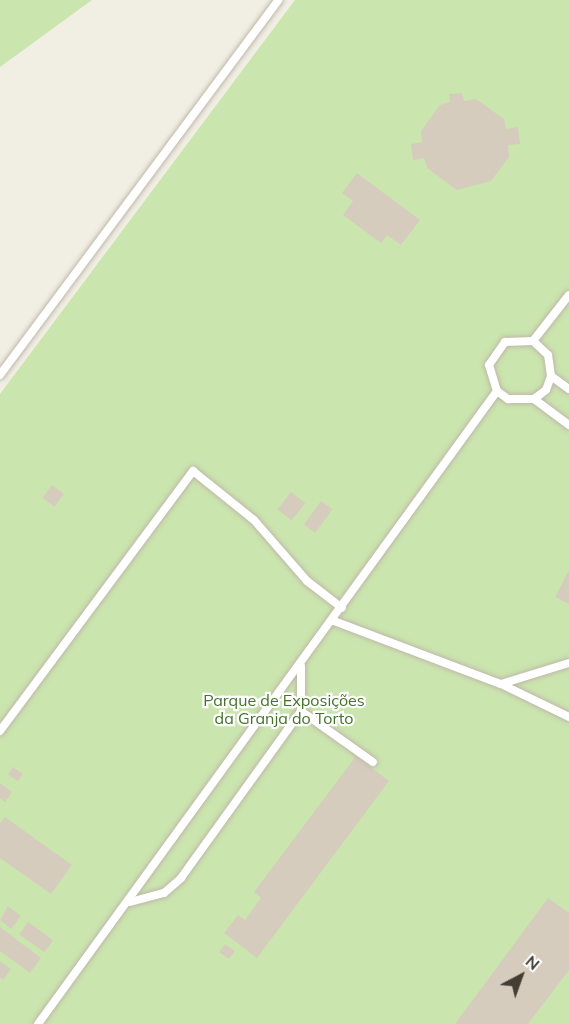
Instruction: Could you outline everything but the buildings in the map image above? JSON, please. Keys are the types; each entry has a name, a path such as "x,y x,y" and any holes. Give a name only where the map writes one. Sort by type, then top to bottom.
{"lane":[{"path":"0,375 278,0"},
{"path":"533,341 569,295"},
{"path":"533,341 548,355 552,376 546,390 534,399 514,400 497,392 489,374 492,356 505,342 533,341"},
{"path":"552,376 569,389"},
{"path":"38,1024 302,666 497,392"},
{"path":"534,399 569,425"},
{"path":"0,731 193,471 247,514 307,581 342,608"},
{"path":"334,621 501,684 569,717"},
{"path":"501,684 569,663"},
{"path":"130,902 154,898 173,886 300,711 302,666"},
{"path":"300,711 373,762"}],"green space":[{"path":"0,0 92,0 0,67"},
{"name":"Parque de Exposições da Granja do Torto","path":"295,0 569,0 569,1024 0,1024 0,394"}]}
